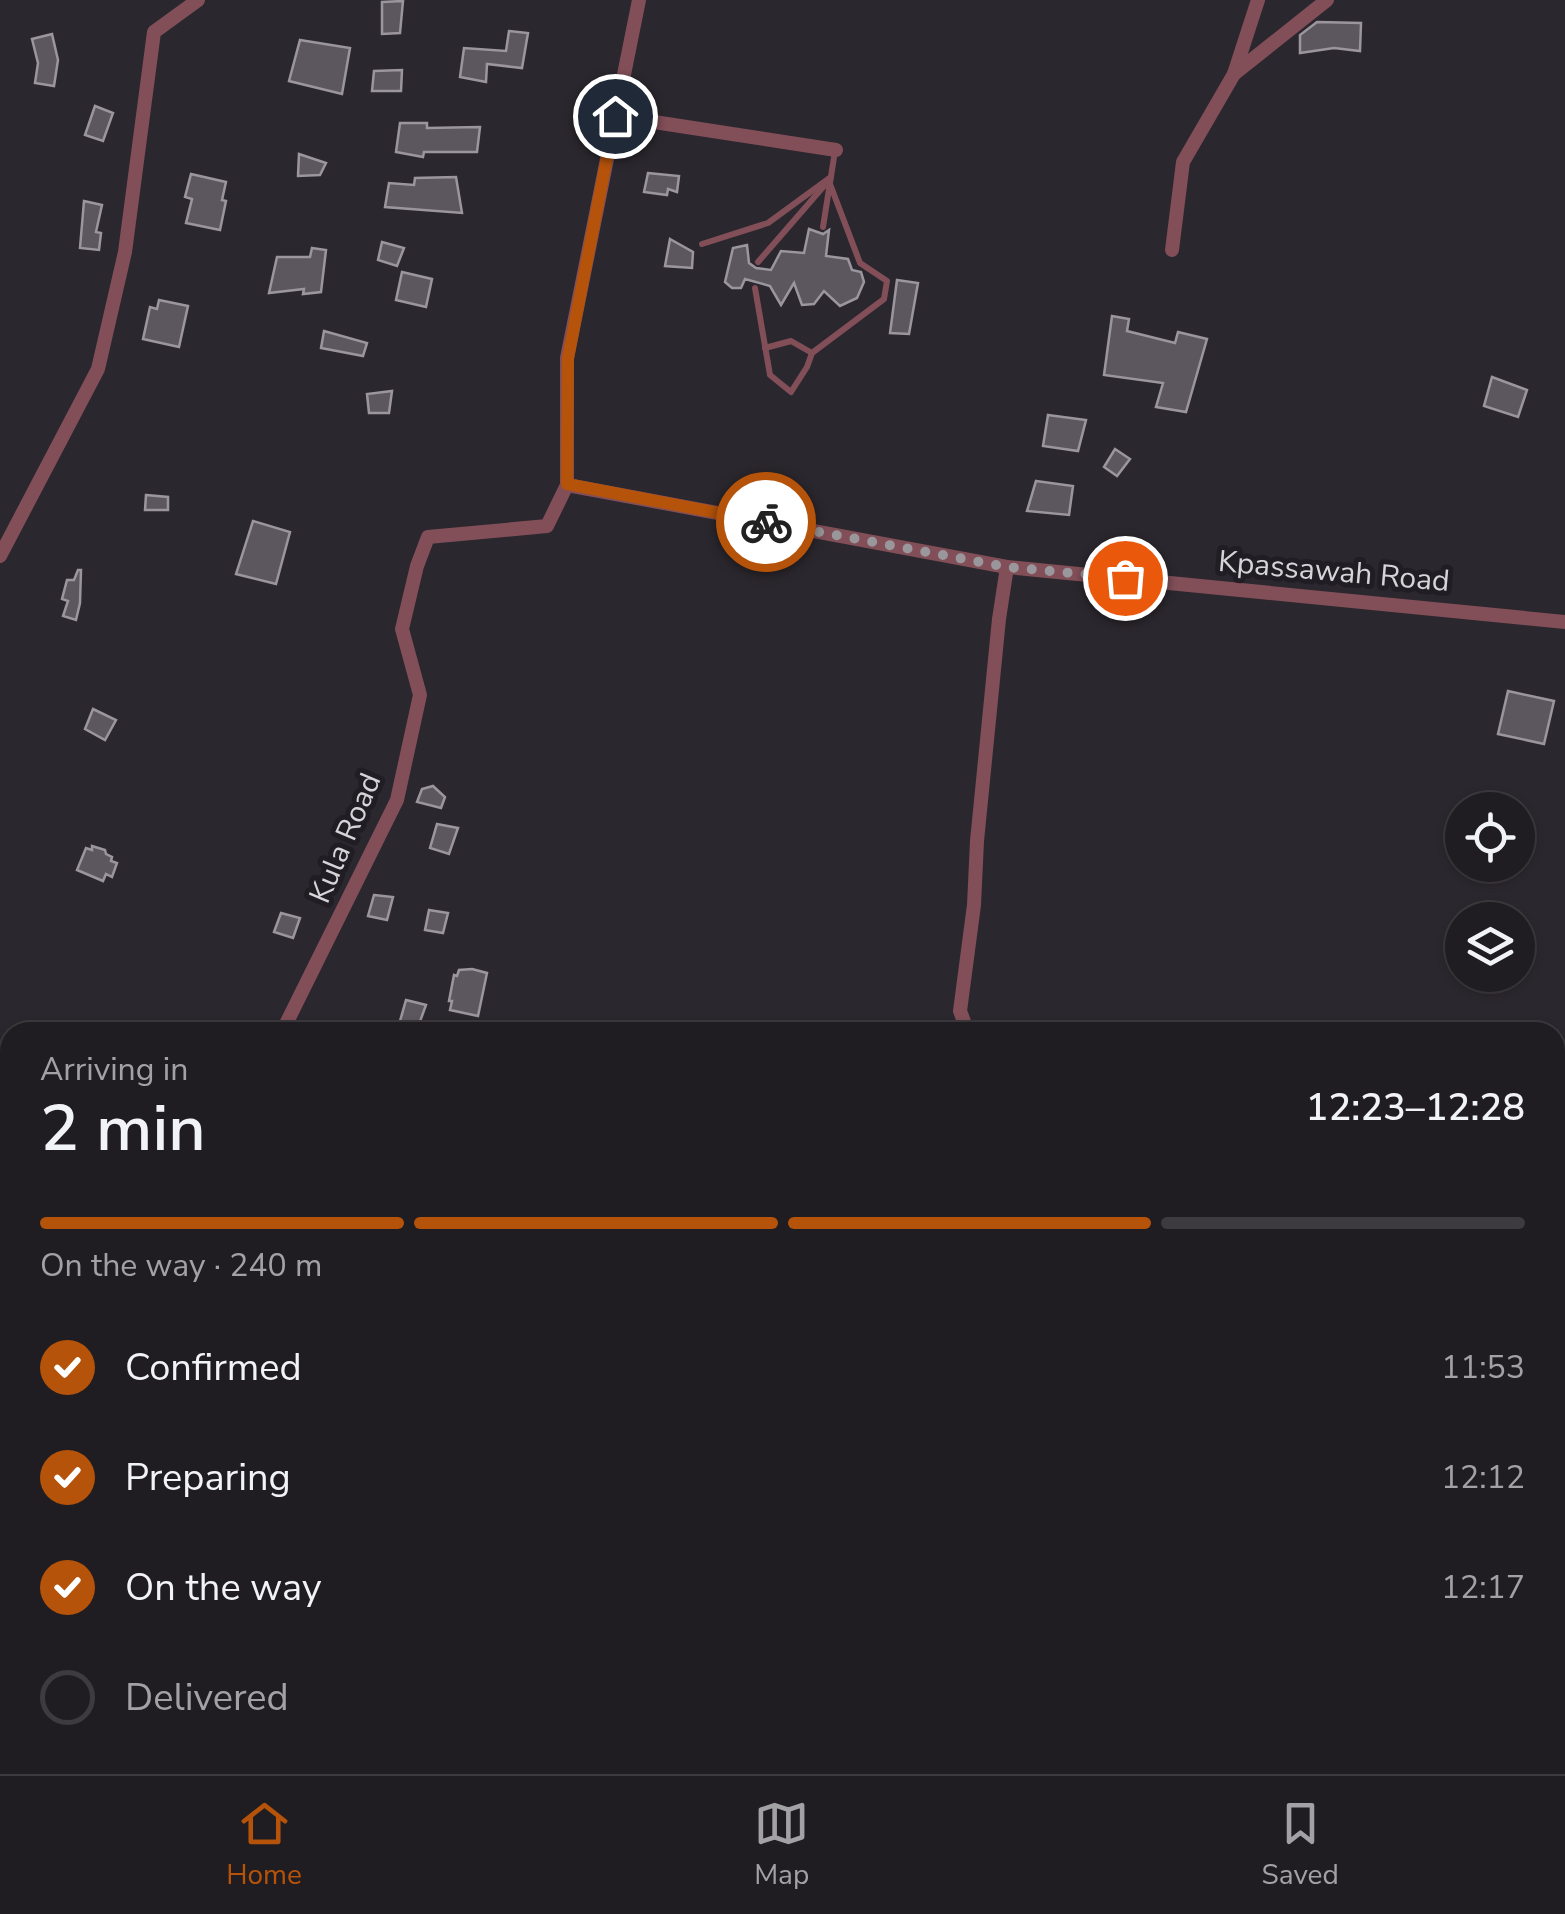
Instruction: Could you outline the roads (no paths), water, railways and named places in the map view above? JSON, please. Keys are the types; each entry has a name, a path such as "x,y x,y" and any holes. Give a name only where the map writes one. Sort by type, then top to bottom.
{"street":[{"path":"0,556 98,369 125,252 154,32 198,0"},
{"name":"Kula Road","path":"287,1022 397,800 420,695 402,629 428,537 547,526 567,484 568,358 639,0"},
{"path":"1172,250 1183,162 1234,74 1258,0"},
{"path":"1234,74 1327,0"},
{"path":"615,116 836,150"},
{"name":"Kpassawah Road","path":"567,484 1007,567 1565,622"},
{"path":"964,1022 960,1011 974,905 976,841 998,618 1007,567"}],"lane":[{"path":"823,226 836,150"},
{"path":"702,244 768,223 831,180"},
{"path":"758,262 831,180"},
{"path":"755,288 770,376 791,392 808,367 812,352 884,300 887,281 860,263 831,180"},
{"path":"765,348 791,341 812,352"}]}
